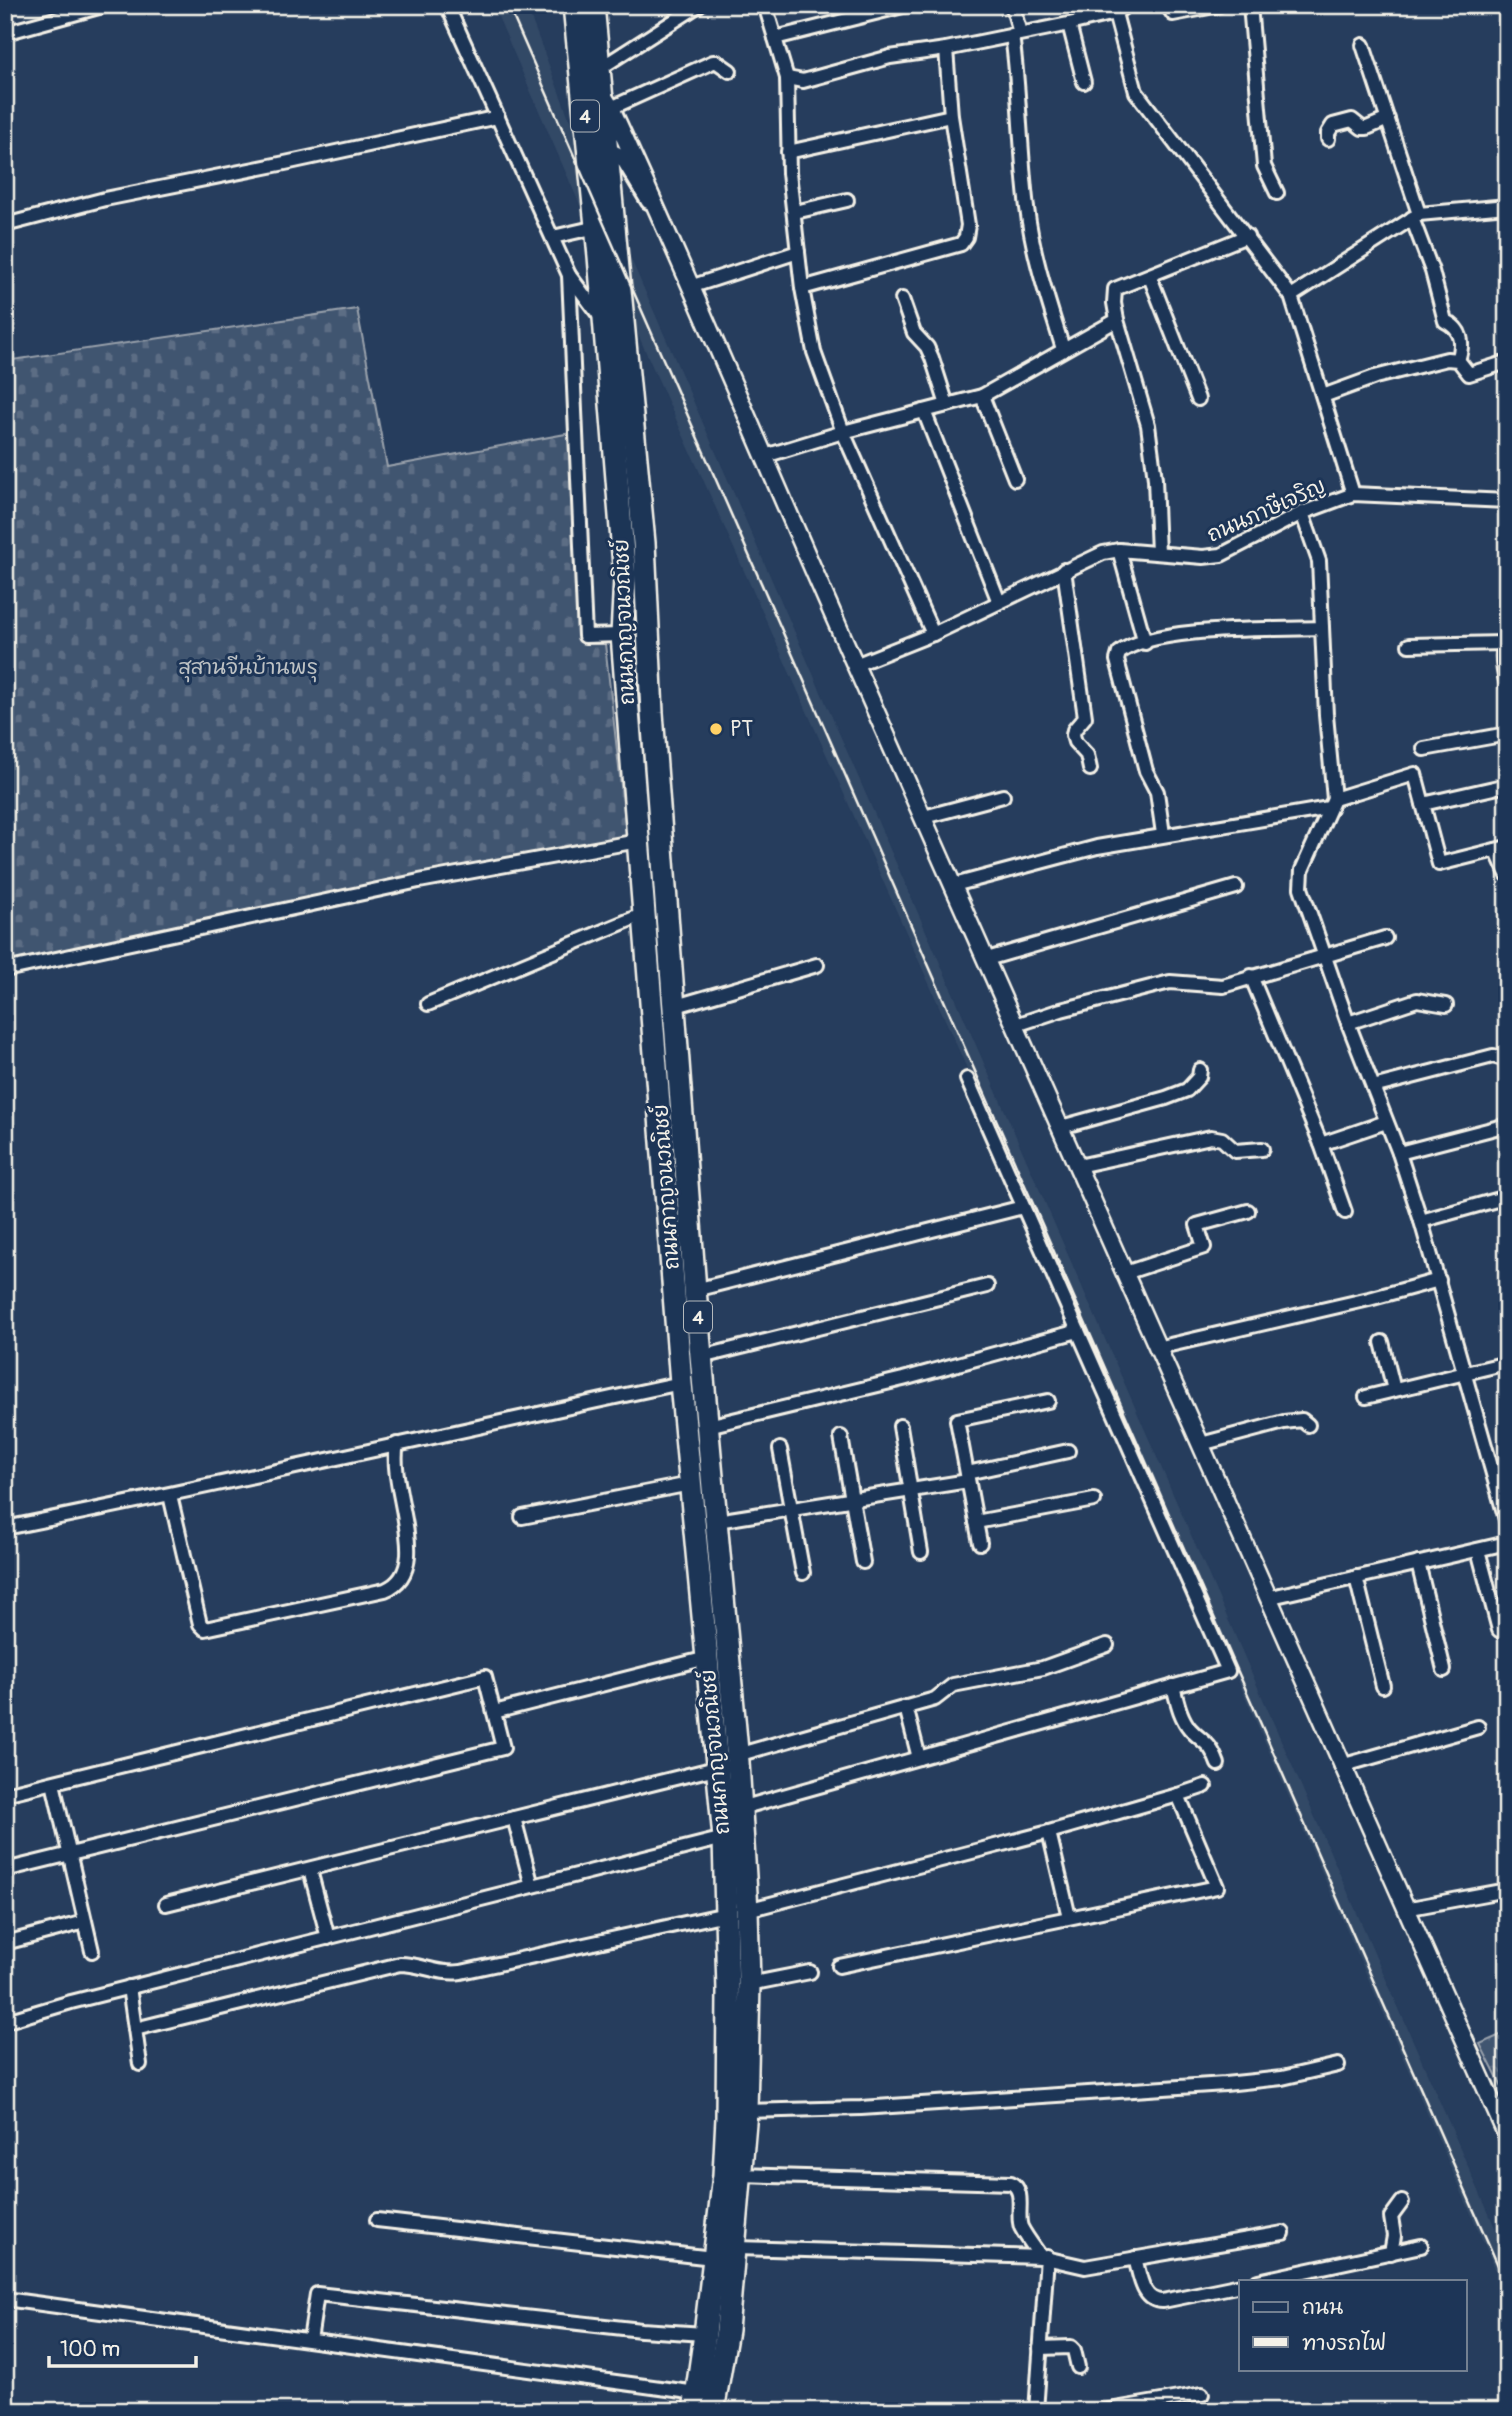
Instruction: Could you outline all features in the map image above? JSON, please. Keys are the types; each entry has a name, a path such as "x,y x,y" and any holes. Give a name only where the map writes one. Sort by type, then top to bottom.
{"highway":[{"name":"ถนนกาญจนวณิชย์","path":"574,5 604,225 617,252 644,543 652,713 676,1006 695,1290 717,1521 731,1761 724,1838 749,1984 746,2111 736,2248 727,2330 713,2411"},
{"name":"ถนนกาญจนวณิชย์","path":"593,5 599,69 606,100 603,321 625,578 622,635 681,1384 707,1658 741,1808 724,2175 695,2402"},
{"path":"622,545 644,543"}],"street":[{"path":"5,33 106,5"},
{"path":"447,5 569,275 603,321"},
{"path":"599,69 699,5"},
{"path":"765,5 787,78 788,152 802,288 814,352 843,432 933,634"},
{"path":"775,38 907,5"},
{"path":"1012,5 1032,241 1063,349"},
{"path":"787,78 803,81 890,57 946,49 1069,24 1115,13 1127,5"},
{"path":"1167,5 1173,14 1220,5"},
{"path":"1250,5 1264,166 1277,193"},
{"path":"1115,13 1136,92 1291,296 1353,494"},
{"path":"1069,24 1084,82"},
{"path":"1363,45 1388,119 1445,321 1455,326 1459,334 1463,348 1458,360"},
{"path":"802,288 961,244 968,225 951,116 946,49"},
{"path":"730,71 713,62 606,100 659,211 855,666 1507,2136"},
{"path":"788,152 951,116"},
{"path":"5,225 105,199 498,117"},
{"path":"1328,139 1329,128 1333,125 1352,120 1362,128 1367,128 1388,119"},
{"path":"605,147 619,154 646,200 659,211"},
{"path":"795,212 847,200"},
{"path":"1291,296 1416,216 1507,206"},
{"path":"553,237 604,225"},
{"path":"1158,553 1155,479 1148,425 1116,320 1115,289 1247,236"},
{"path":"690,287 798,252"},
{"path":"569,275 585,636 622,635"},
{"path":"1150,277 1198,399"},
{"path":"902,299 914,332 927,347 932,358 947,405"},
{"path":"765,456 843,432 982,396 1116,320"},
{"path":"1323,396 1375,377 1447,359 1458,360 1469,374 1507,362"},
{"path":"982,396 1015,479"},
{"path":"924,411 999,602"},
{"name":"ถนนภาษีเจริญ","path":"855,666 933,634 1103,553 1119,550 1203,557 1221,555 1302,513 1353,494 1507,501"},
{"path":"1302,513 1318,561 1332,803 1302,870 1300,882 1303,897 1348,1023 1399,1153 1439,1280 1507,1523"},
{"path":"1119,550 1145,643"},
{"path":"1064,570 1085,717 1073,734 1087,755 1090,769"},
{"path":"1163,834 1157,792 1146,771 1117,658 1124,649 1197,632 1322,628"},
{"path":"1409,645 1505,639 1504,673 1507,685"},
{"path":"1424,749 1507,734"},
{"path":"954,885 1097,847 1332,803 1415,774 1438,864 1501,849 1507,874"},
{"path":"1423,804 1507,785"},
{"path":"924,817 1003,796"},
{"path":"5,970 419,881 638,841"},
{"path":"987,959 1236,887"},
{"path":"428,1004 643,914"},
{"path":"1016,1026 1061,1010 1170,982 1219,987 1385,938"},
{"path":"676,1006 817,965"},
{"path":"1251,976 1321,1144 1345,1212"},
{"path":"1348,1023 1417,1000 1446,1005"},
{"path":"1373,1087 1493,1056 1507,1060"},
{"path":"1061,1127 1187,1090 1199,1077 1200,1070"},
{"path":"741,1808 1228,1671 967,1079"},
{"path":"1321,1144 1386,1122"},
{"path":"1399,1153 1507,1125"},
{"path":"1078,1166 1211,1137 1222,1139 1235,1151 1262,1149"},
{"path":"1421,1221 1507,1197"},
{"path":"695,1290 1023,1207"},
{"path":"1125,1273 1204,1247 1197,1225 1248,1211"},
{"path":"1157,1348 1439,1280"},
{"path":"701,1357 987,1286"},
{"path":"708,1426 903,1379 1078,1331"},
{"path":"1382,1342 1394,1390"},
{"path":"1366,1397 1507,1363"},
{"path":"5,1528 170,1495 681,1384"},
{"path":"980,1543 957,1420 1048,1401"},
{"path":"1201,1444 1284,1422 1302,1420 1308,1425"},
{"path":"900,1426 921,1552"},
{"path":"841,1437 863,1562"},
{"path":"170,1495 200,1624 205,1629 385,1590 403,1578 410,1555 394,1464 397,1444"},
{"path":"780,1449 803,1573"},
{"path":"717,1521 911,1490 1068,1451"},
{"path":"522,1517 690,1484"},
{"path":"976,1522 1094,1500"},
{"path":"1267,1598 1507,1543"},
{"path":"1478,1550 1499,1630"},
{"path":"1418,1563 1444,1670"},
{"path":"1356,1577 1383,1686"},
{"path":"166,1904 310,1870 731,1761 935,1699 953,1685 1043,1668 1107,1646"},
{"path":"494,1712 707,1658"},
{"path":"5,1794 485,1677 503,1748 5,1870"},
{"path":"1173,1686 1184,1720 1209,1744 1218,1764"},
{"path":"906,1707 919,1758"},
{"path":"1342,1766 1478,1727"},
{"path":"53,1783 92,1951"},
{"path":"135,2029 400,1964 410,1964 441,1973 461,1972 736,1912 1049,1832 1206,1786"},
{"path":"839,1966 1217,1887 1178,1795"},
{"path":"514,1818 532,1886"},
{"path":"1049,1832 1069,1917"},
{"path":"7,2021 129,1987 724,1838"},
{"path":"310,1870 328,1938"},
{"path":"1405,1909 1507,1889"},
{"path":"5,1943 85,1922"},
{"path":"749,1984 810,1972"},
{"path":"129,1987 141,2064"},
{"path":"746,2111 861,2108 1225,2084 1282,2078 1338,2065"},
{"path":"741,2175 1011,2183 1016,2186 1019,2192 1020,2225 1044,2257 1036,2411"},
{"path":"1391,2253 1394,2236 1391,2217 1402,2202"},
{"path":"377,2220 713,2258"},
{"path":"736,2248 1044,2257 1085,2267 1283,2233"},
{"path":"1263,2280 1421,2246"},
{"path":"1135,2258 1146,2293 1155,2301 1239,2285"},
{"path":"310,2340 317,2294 641,2330 705,2334"},
{"path":"5,2299 310,2340 695,2402"},
{"path":"1040,2348 1070,2346 1074,2350 1078,2367"},
{"path":"1103,2411 1202,2394"}],"shaded area":[{"path":"493,5 526,5 569,118 1507,2255 1507,2296 1105,1376"}],"green space":[{"name":"สุสานจีนบ้านพรุ","path":"357,309 387,467 571,433 582,643 605,644 627,839 5,965 5,361"},
{"path":"1507,2032 1507,2097 1480,2044"}],"railway":[{"path":"508,5 1507,2286"}],"place":[{"name":"PT","path":"716,729"}]}
